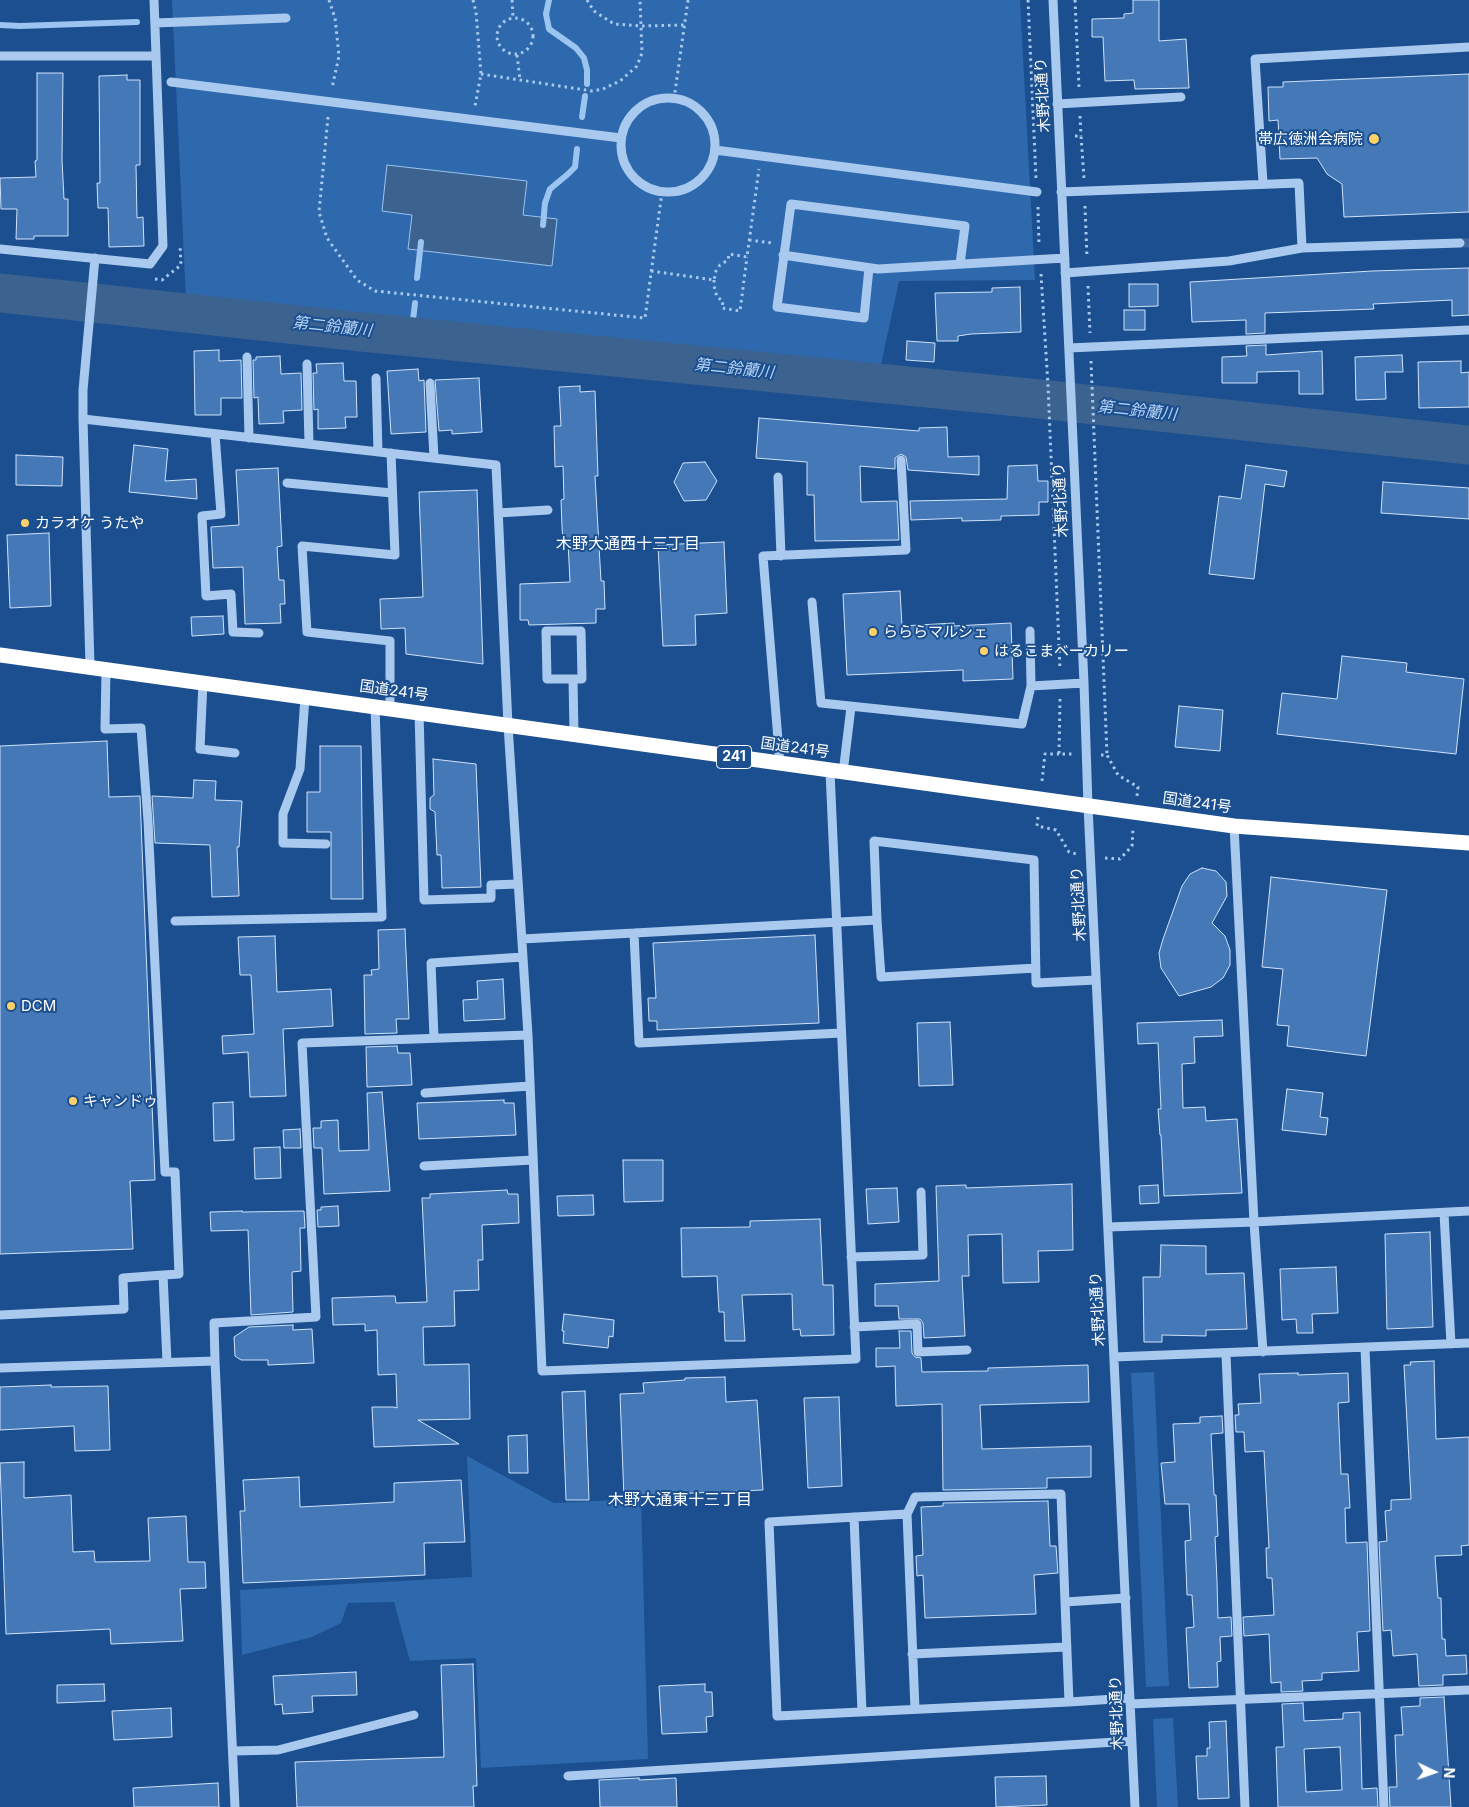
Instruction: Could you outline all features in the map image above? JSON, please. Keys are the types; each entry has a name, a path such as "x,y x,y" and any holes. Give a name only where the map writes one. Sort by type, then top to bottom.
{"highway":[{"name":"国道241号","path":"0,655 1234,826 1469,843"}],"street":[{"path":"0,249 150,264 163,246 154,0"},
{"name":"木野北通り","path":"1053,0 1088,806 1135,1807"},
{"path":"155,23 286,18"},
{"path":"1263,183 1254,59 1469,47"},
{"path":"0,56 156,56"},
{"path":"171,82 621,138"},
{"path":"666,98 682,100 696,107 707,119 714,134 715,150 709,168 697,182 680,191 662,192 644,186 630,173 622,156 621,138 626,122 637,110 650,101 666,98"},
{"path":"1057,104 1181,98"},
{"path":"715,150 1037,192"},
{"path":"1061,192 1298,182 1302,248"},
{"path":"869,268 864,318 777,307 791,204 965,226 960,264"},
{"path":"1065,273 1228,262 1302,248 1460,243"},
{"path":"783,256 878,269 1065,258"},
{"path":"90,666 83,390 95,258"},
{"path":"1069,348 1469,330"},
{"path":"248,356 249,438"},
{"path":"307,364 310,444"},
{"path":"376,378 378,452"},
{"path":"430,383 434,458"},
{"path":"83,419 496,465 508,725 528,1035 542,1371 856,1358 837,923 836,772 851,707"},
{"path":"216,434 221,514 202,516 206,596 232,594 233,632 260,633"},
{"path":"390,708 390,641 308,632 302,546 395,555 391,453"},
{"path":"780,764 763,556 906,550 901,460"},
{"path":"778,477 781,556"},
{"path":"287,483 392,493"},
{"path":"498,513 548,510"},
{"path":"812,602 821,704 1022,724 1031,686 1030,630"},
{"path":"581,631 582,679 573,679 547,679 546,632 581,631"},
{"path":"0,1315 124,1309 122,1278 179,1274 175,1172 165,1172 148,821 141,728 105,728 106,669"},
{"path":"573,679 574,734"},
{"path":"203,682 200,749 235,753"},
{"path":"1031,686 1084,683"},
{"path":"305,697 300,769 283,814 283,843 326,844"},
{"path":"174,921 382,917 375,706"},
{"path":"419,712 424,900 491,898 491,885 518,884"},
{"path":"1234,826 1254,1222 1263,1352"},
{"path":"1036,968 881,977 874,841 1034,860 1036,968 1036,983 1096,980"},
{"path":"522,939 877,920"},
{"path":"634,933 639,1043 842,1033"},
{"path":"434,1038 431,963 523,957"},
{"path":"235,1807 214,1361 214,1323 316,1317 302,1043 528,1035"},
{"path":"425,1093 530,1086"},
{"path":"424,1166 533,1160"},
{"path":"851,1257 923,1255 921,1192"},
{"path":"1108,1227 1469,1212"},
{"path":"1444,1213 1451,1344"},
{"path":"163,1275 167,1362"},
{"path":"854,1327 917,1324 918,1352 967,1350"},
{"path":"1114,1357 1469,1343"},
{"path":"1365,1348 1384,1807"},
{"path":"1226,1354 1245,1807"},
{"path":"0,1368 214,1361"},
{"path":"914,1709 906,1514 914,1497 1061,1494 1068,1702"},
{"path":"906,1514 769,1522 777,1716 1068,1702 1240,1700 1469,1690"},
{"path":"854,1517 862,1712"},
{"path":"1065,1602 1126,1598"},
{"path":"912,1654 1067,1646"},
{"path":"233,1751 278,1750 414,1715"},
{"path":"568,1776 1132,1741"}],"path":[{"path":"328,0 335,18 339,56 330,102 320,212 327,238 357,280 375,291 645,318 662,192"},
{"path":"473,0 476,12 481,74 473,119"},
{"path":"512,0 513,17"},
{"path":"587,0 594,12 614,24 642,26 686,25"},
{"path":"481,74 592,90 603,89 620,81 637,66 642,54 640,0"},
{"path":"674,99 686,25 688,0"},
{"path":"1075,0 1085,190 1091,386 1107,755"},
{"path":"513,17 522,18 529,23 533,30 534,38 531,46 526,52 518,55 509,54 502,50 498,42 497,34 500,26 505,20 513,17"},
{"path":"518,55 520,80"},
{"path":"1034,138 1081,136"},
{"path":"747,257 729,254 728,260 720,265 716,271 714,286 717,297 723,301 722,308 740,311 747,257 749,240 760,156"},
{"path":"749,240 785,245"},
{"path":"651,271 714,280"},
{"path":"1048,385 1049,428"}],"shaded area":[{"path":"172,0 1020,0 1035,280 899,281 879,374 186,301"},
{"path":"387,165 527,181 523,215 557,219 552,266 408,249 412,215 382,211"},
{"path":"1154,1372 1169,1686 1146,1687 1131,1373"},
{"path":"467,1456 554,1503 641,1499 648,1759 481,1768 476,1658 410,1661 394,1602 348,1603 341,1623 312,1637 242,1655 240,1590 472,1577"},
{"path":"1173,1718 1178,1807 1157,1807 1153,1719"}],"building":[{"path":"1133,0 1159,0 1159,41 1186,39 1189,88 1135,89 1134,80 1105,81 1103,37 1092,37 1092,19 1124,18 1124,14 1133,13"},
{"path":"37,73 63,73 62,160 64,199 68,199 68,236 34,236 34,239 16,239 17,209 1,209 0,178 36,177"},
{"name":"帯広徳洲会病院","path":"1469,74 1469,212 1344,217 1342,184 1327,174 1317,158 1280,159 1278,120 1269,121 1268,87 1283,87 1283,82"},
{"path":"127,75 127,80 140,80 140,165 136,165 137,218 143,217 144,246 109,247 108,208 98,208 97,183 100,183 99,76"},
{"path":"1469,268 1469,315 1452,316 1452,300 1373,304 1374,309 1265,313 1265,333 1246,334 1246,320 1192,322 1190,282 1372,271"},
{"path":"1129,284 1158,284 1158,306 1129,307"},
{"path":"1020,287 1021,332 971,334 958,336 958,341 937,341 935,293 992,292 992,288"},
{"path":"1124,310 1145,310 1145,330 1124,330"},
{"path":"907,341 935,343 934,362 906,360"},
{"path":"1266,345 1266,355 1322,351 1323,394 1299,394 1299,371 1257,372 1257,383 1222,383 1222,357 1247,356 1246,346"},
{"path":"219,350 219,361 241,360 242,398 221,398 221,415 195,415 194,351"},
{"path":"1402,355 1403,372 1385,372 1386,399 1356,400 1355,357"},
{"path":"280,356 281,374 301,373 302,410 283,411 284,423 259,424 258,397 254,398 253,360 256,360 256,357"},
{"path":"1461,361 1461,373 1469,372 1469,407 1419,408 1418,362"},
{"path":"343,363 344,381 356,381 357,417 345,417 346,428 318,429 318,409 314,410 313,373 317,373 316,364"},
{"path":"418,369 419,381 424,380 426,432 391,434 387,371"},
{"path":"479,378 482,432 452,434 452,430 439,431 435,380"},
{"path":"580,386 580,392 595,391 598,476 595,476 601,581 604,581 605,609 596,609 596,623 529,625 528,620 520,620 520,584 570,582 568,542 563,542 562,527 561,500 564,499 563,466 555,467 554,426 561,426 559,387"},
{"path":"759,418 919,431 919,428 947,427 948,457 979,456 979,475 908,470 906,457 901,454 895,458 895,469 860,466 861,502 897,501 899,540 815,541 814,495 807,495 807,462 756,458"},
{"path":"134,445 168,449 165,481 196,479 197,499 129,492"},
{"path":"16,455 63,457 62,486 16,485"},
{"path":"705,462 717,481 706,500 684,501 674,482 683,463"},
{"path":"1037,465 1038,481 1048,481 1048,502 1039,502 1039,515 1001,516 1001,520 962,521 962,518 911,520 910,501 1007,499 1008,466"},
{"path":"1246,465 1287,471 1284,487 1265,484 1254,579 1209,574 1219,496 1241,499"},
{"path":"278,468 282,546 277,547 279,580 284,580 285,604 280,604 281,623 245,624 243,567 213,568 211,527 239,525 236,470"},
{"path":"1383,482 1469,488 1469,519 1381,513"},
{"path":"477,490 483,664 406,654 405,628 381,629 380,599 423,597 419,492"},
{"path":"49,533 51,606 10,608 7,535"},
{"path":"724,542 727,613 695,615 696,645 663,646 658,545"},
{"path":"900,591 902,626 954,623 954,626 1011,623 1013,679 963,681 963,670 847,675 843,594"},
{"path":"223,616 224,634 192,636 191,617"},
{"path":"1342,656 1407,663 1406,672 1464,679 1456,754 1277,734 1282,693 1337,699"},
{"path":"1179,706 1223,710 1220,751 1175,747"},
{"path":"107,741 109,797 140,796 155,1180 130,1181 133,1249 0,1254 0,746"},
{"path":"320,746 361,746 363,899 331,899 331,832 307,832 307,792 320,792"},
{"path":"433,759 476,764 481,887 442,888 441,855 437,855 435,812 430,809 430,798 434,795"},
{"path":"194,780 216,781 215,800 242,801 239,847 237,847 239,896 212,897 210,845 155,843 152,796 193,798"},
{"path":"1202,868 1216,871 1226,882 1227,896 1212,923 1225,936 1230,950 1230,965 1223,978 1211,987 1179,996 1161,968 1159,953 1182,886 1190,874"},
{"path":"1271,877 1387,890 1366,1056 1287,1046 1289,1026 1277,1025 1283,969 1262,967"},
{"path":"405,929 409,1019 396,1019 397,1033 365,1034 364,975 372,975 371,970 379,969 378,930"},
{"path":"815,935 819,1023 657,1030 657,1021 649,1021 648,998 656,998 653,943"},
{"path":"275,936 277,992 331,989 333,1026 283,1029 286,1096 250,1097 248,1052 223,1054 222,1036 254,1034 251,975 240,975 238,937"},
{"path":"503,979 505,1019 464,1021 463,1000 478,999 477,981"},
{"path":"1222,1020 1223,1036 1194,1037 1195,1063 1182,1064 1183,1108 1205,1107 1206,1121 1237,1119 1242,1193 1164,1196 1158,1109 1161,1109 1158,1043 1138,1044 1137,1023"},
{"path":"950,1022 953,1085 919,1086 917,1023"},
{"path":"397,1046 398,1053 410,1053 412,1085 367,1087 366,1047"},
{"path":"1287,1089 1323,1093 1320,1117 1328,1118 1326,1135 1282,1130"},
{"path":"382,1092 390,1191 324,1194 322,1148 314,1148 313,1128 321,1128 321,1121 338,1120 339,1151 369,1150 367,1093"},
{"path":"504,1100 504,1103 514,1103 516,1135 419,1139 417,1103"},
{"path":"233,1102 234,1140 214,1141 213,1103"},
{"path":"300,1129 301,1148 284,1148 283,1130"},
{"path":"280,1147 281,1178 255,1179 254,1148"},
{"path":"623,1160 663,1160 663,1201 624,1202"},
{"path":"1072,1184 1073,1250 1038,1251 1039,1282 1003,1283 1002,1234 968,1235 969,1276 962,1276 965,1336 924,1338 923,1323 920,1319 899,1319 898,1306 875,1306 875,1284 939,1281 936,1186 966,1185 966,1188"},
{"path":"1158,1185 1159,1203 1140,1204 1139,1186"},
{"path":"897,1188 899,1222 868,1224 866,1189"},
{"path":"507,1190 508,1194 518,1194 519,1223 482,1225 483,1260 478,1260 479,1290 454,1291 455,1326 423,1327 424,1365 469,1364 470,1419 418,1420 459,1444 374,1447 372,1407 397,1408 396,1374 378,1375 377,1330 365,1331 365,1324 333,1325 332,1298 395,1296 396,1303 427,1302 422,1198 430,1198 430,1194"},
{"path":"593,1195 594,1215 558,1216 557,1196"},
{"path":"338,1206 339,1226 318,1227 317,1210 321,1210 321,1207"},
{"path":"304,1211 305,1228 300,1228 301,1271 292,1272 293,1312 251,1315 248,1230 211,1231 210,1212"},
{"path":"820,1219 823,1285 833,1285 834,1335 801,1336 800,1329 793,1330 792,1294 742,1295 745,1341 725,1341 724,1312 719,1312 717,1276 682,1277 681,1228 750,1227 750,1221"},
{"path":"1430,1232 1433,1327 1387,1329 1385,1234"},
{"path":"1161,1245 1206,1246 1206,1274 1244,1273 1247,1329 1206,1330 1206,1336 1162,1335 1162,1342 1144,1342 1143,1277 1160,1277"},
{"path":"1336,1267 1338,1313 1312,1314 1313,1333 1297,1333 1296,1319 1282,1320 1280,1269"},
{"path":"564,1314 614,1320 613,1337 609,1336 608,1348 563,1343"},
{"path":"293,1325 293,1330 312,1329 314,1363 268,1365 268,1360 241,1360 235,1356 234,1337 249,1327"},
{"path":"899,1331 911,1331 912,1353 915,1357 921,1358 922,1372 988,1371 988,1368 1088,1365 1089,1402 980,1405 982,1449 1091,1446 1091,1477 1047,1478 1047,1488 943,1490 942,1404 896,1406 895,1366 876,1367 876,1348 900,1348"},
{"path":"1434,1361 1436,1439 1469,1437 1469,1545 1461,1546 1462,1555 1435,1556 1438,1598 1441,1598 1442,1639 1445,1639 1446,1656 1466,1655 1467,1674 1443,1675 1443,1685 1419,1686 1417,1654 1393,1656 1391,1630 1383,1631 1379,1542 1387,1541 1385,1511 1391,1510 1391,1500 1411,1499 1404,1365 1411,1365 1410,1362"},
{"path":"1298,1373 1298,1375 1348,1373 1349,1402 1338,1403 1341,1474 1348,1474 1350,1508 1345,1508 1346,1543 1367,1542 1370,1631 1357,1632 1359,1671 1322,1673 1322,1680 1302,1681 1303,1691 1281,1692 1281,1682 1271,1683 1269,1634 1244,1636 1243,1617 1274,1615 1272,1578 1267,1578 1266,1548 1269,1548 1264,1451 1245,1452 1244,1432 1236,1432 1235,1415 1239,1415 1238,1404 1261,1403 1259,1374"},
{"path":"725,1377 726,1402 757,1400 763,1490 647,1495 647,1498 624,1499 620,1394 644,1393 643,1383 685,1380 685,1378"},
{"path":"51,1385 51,1387 108,1386 110,1450 75,1451 74,1426 0,1430 0,1387"},
{"path":"585,1391 589,1500 566,1500 562,1392"},
{"path":"839,1397 842,1486 808,1488 804,1398"},
{"path":"1222,1416 1223,1433 1211,1434 1218,1536 1215,1537 1218,1618 1231,1617 1232,1636 1220,1637 1221,1661 1217,1662 1218,1687 1189,1688 1186,1628 1194,1627 1192,1595 1187,1595 1185,1541 1191,1540 1189,1504 1165,1504 1161,1463 1175,1462 1173,1424 1200,1423 1200,1417"},
{"path":"527,1435 528,1473 509,1473 508,1436"},
{"path":"24,1462 24,1498 71,1495 73,1552 94,1551 95,1562 150,1561 148,1518 186,1516 188,1562 205,1562 206,1588 180,1589 183,1641 111,1644 110,1629 6,1634 0,1463"},
{"path":"299,1477 300,1507 394,1502 394,1483 461,1480 465,1542 424,1543 425,1575 243,1583 240,1511 245,1511 243,1480"},
{"path":"1048,1501 1050,1546 1056,1546 1058,1573 1034,1575 1036,1614 925,1618 923,1575 917,1576 916,1556 923,1555 921,1507 943,1506 943,1503"},
{"path":"473,1664 477,1786 473,1786 474,1807 297,1807 295,1762 444,1757 441,1665"},
{"path":"356,1672 357,1695 312,1696 313,1712 283,1714 282,1704 275,1705 273,1676"},
{"path":"104,1684 105,1701 57,1703 57,1685"},
{"path":"705,1684 705,1692 712,1692 713,1716 706,1717 707,1732 662,1734 659,1686"},
{"path":"1444,1697 1451,1807 1390,1807 1389,1787 1397,1787 1395,1735 1403,1735 1401,1707 1420,1706 1420,1698"},
{"path":"1303,1703 1304,1721 1343,1719 1343,1713 1360,1712 1362,1789 1377,1788 1378,1807 1278,1807 1276,1747 1284,1747 1282,1704","holes":["1340,1747 1342,1790 1306,1792 1304,1749"]},
{"path":"171,1708 172,1737 114,1740 112,1711"},
{"path":"1226,1721 1229,1798 1198,1799 1196,1756 1207,1756 1207,1748 1210,1748 1209,1722"},
{"path":"1046,1776 1047,1805 996,1807 995,1777"},
{"path":"639,1778 639,1780 676,1778 677,1807 600,1807 599,1780"},
{"path":"218,1783 219,1807 134,1807 133,1788"}],"waterway":[{"path":"549,0 546,14 549,29 576,48 584,58 587,70 587,84"},
{"path":"0,25 137,22"},
{"path":"582,117 585,96"},
{"path":"543,225 545,203 550,189 575,167 577,149"},
{"path":"417,278 421,242"},
{"name":"第二鈴蘭川","path":"0,293 362,332 1039,399 1469,445"},
{"path":"411,337 415,303"}],"tunnel":[{"path":"1460,243 1469,243"}],"place":[{"name":"帯広徳洲会病院","path":"1374,139"},
{"name":"カラオケ うたや","path":"25,523"},
{"name":"らららマルシェ","path":"873,632"},
{"name":"はるこまベーカリー","path":"984,651"},
{"name":"DCM","path":"11,1006"},
{"name":"キャンドゥ","path":"73,1101"}],"district":[{"name":"木野大通西十三丁目","path":"628,544"},
{"name":"木野大通東十三丁目","path":"680,1500"}]}
